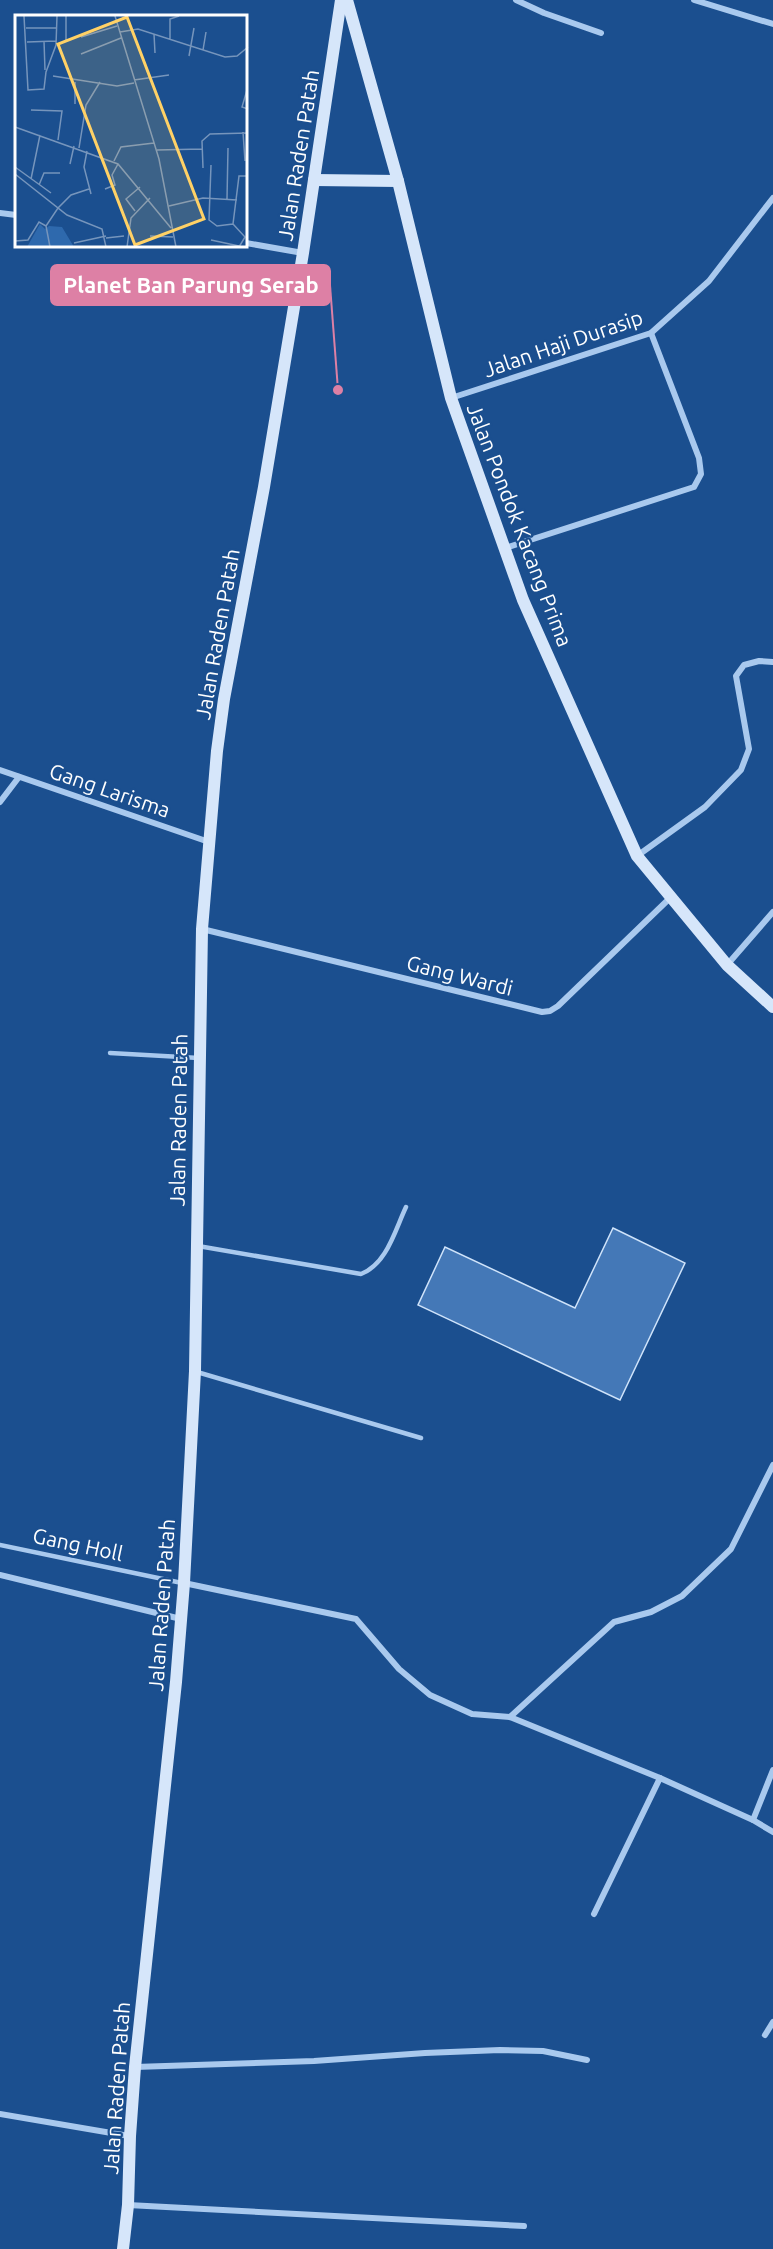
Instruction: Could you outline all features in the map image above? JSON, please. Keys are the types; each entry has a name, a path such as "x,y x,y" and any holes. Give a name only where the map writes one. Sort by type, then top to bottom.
{"main road":[{"name":"Jalan Raden Patah","path":"123,2249 128,2205 135,2067 177,1682 184,1583 195,1371 198,1058 202,929 217,751 224,699 264,487 303,253 341,0"},
{"name":"Jalan Pondok Kacang Prima","path":"347,0 398,181 451,398 523,600 637,856 727,965 773,1007"},
{"path":"314,180 398,181"}],"street":[{"path":"516,0 544,13 601,33"},
{"path":"694,0 773,24"},
{"name":"Jalan Haji Durasip","path":"451,398 651,333 709,281 773,198"},
{"path":"0,213 15,215"},
{"path":"248,243 303,253"},
{"path":"504,548 694,487 701,474 699,458 651,333"},
{"path":"637,856 705,807 741,770 749,749 736,676 744,665 759,661 773,662"},
{"name":"Gang Larisma","path":"0,770 210,842"},
{"path":"0,802 19,777"},
{"name":"Gang Wardi","path":"202,929 542,1012 550,1011 558,1006 670,898"},
{"path":"727,965 773,912"},
{"path":"510,1717 614,1622 651,1612 682,1596 723,1557 731,1549 773,1465"},
{"path":"0,1575 181,1619"},
{"path":"184,1583 356,1619 388,1658 430,1695 472,1714 510,1717 660,1778 753,1820 773,1832"},
{"path":"753,1820 773,1770"},
{"path":"594,1914 660,1778"},
{"path":"765,2035 773,2022"},
{"path":"135,2067 314,2061 500,2050 543,2051 587,2060"},
{"path":"0,2114 130,2136"},
{"path":"128,2205 524,2226"}],"lane":[{"path":"110,1053 198,1058"},
{"path":"197,1246 361,1274 371,1270 381,1261 406,1207"},
{"path":"195,1371 421,1438"},
{"name":"Gang Holl","path":"0,1545 184,1583"}],"building":[{"path":"613,1228 685,1263 620,1400 418,1305 445,1247 575,1308"}],"place":[{"name":"Planet Ban Parung Serab","path":"338,390"}]}
